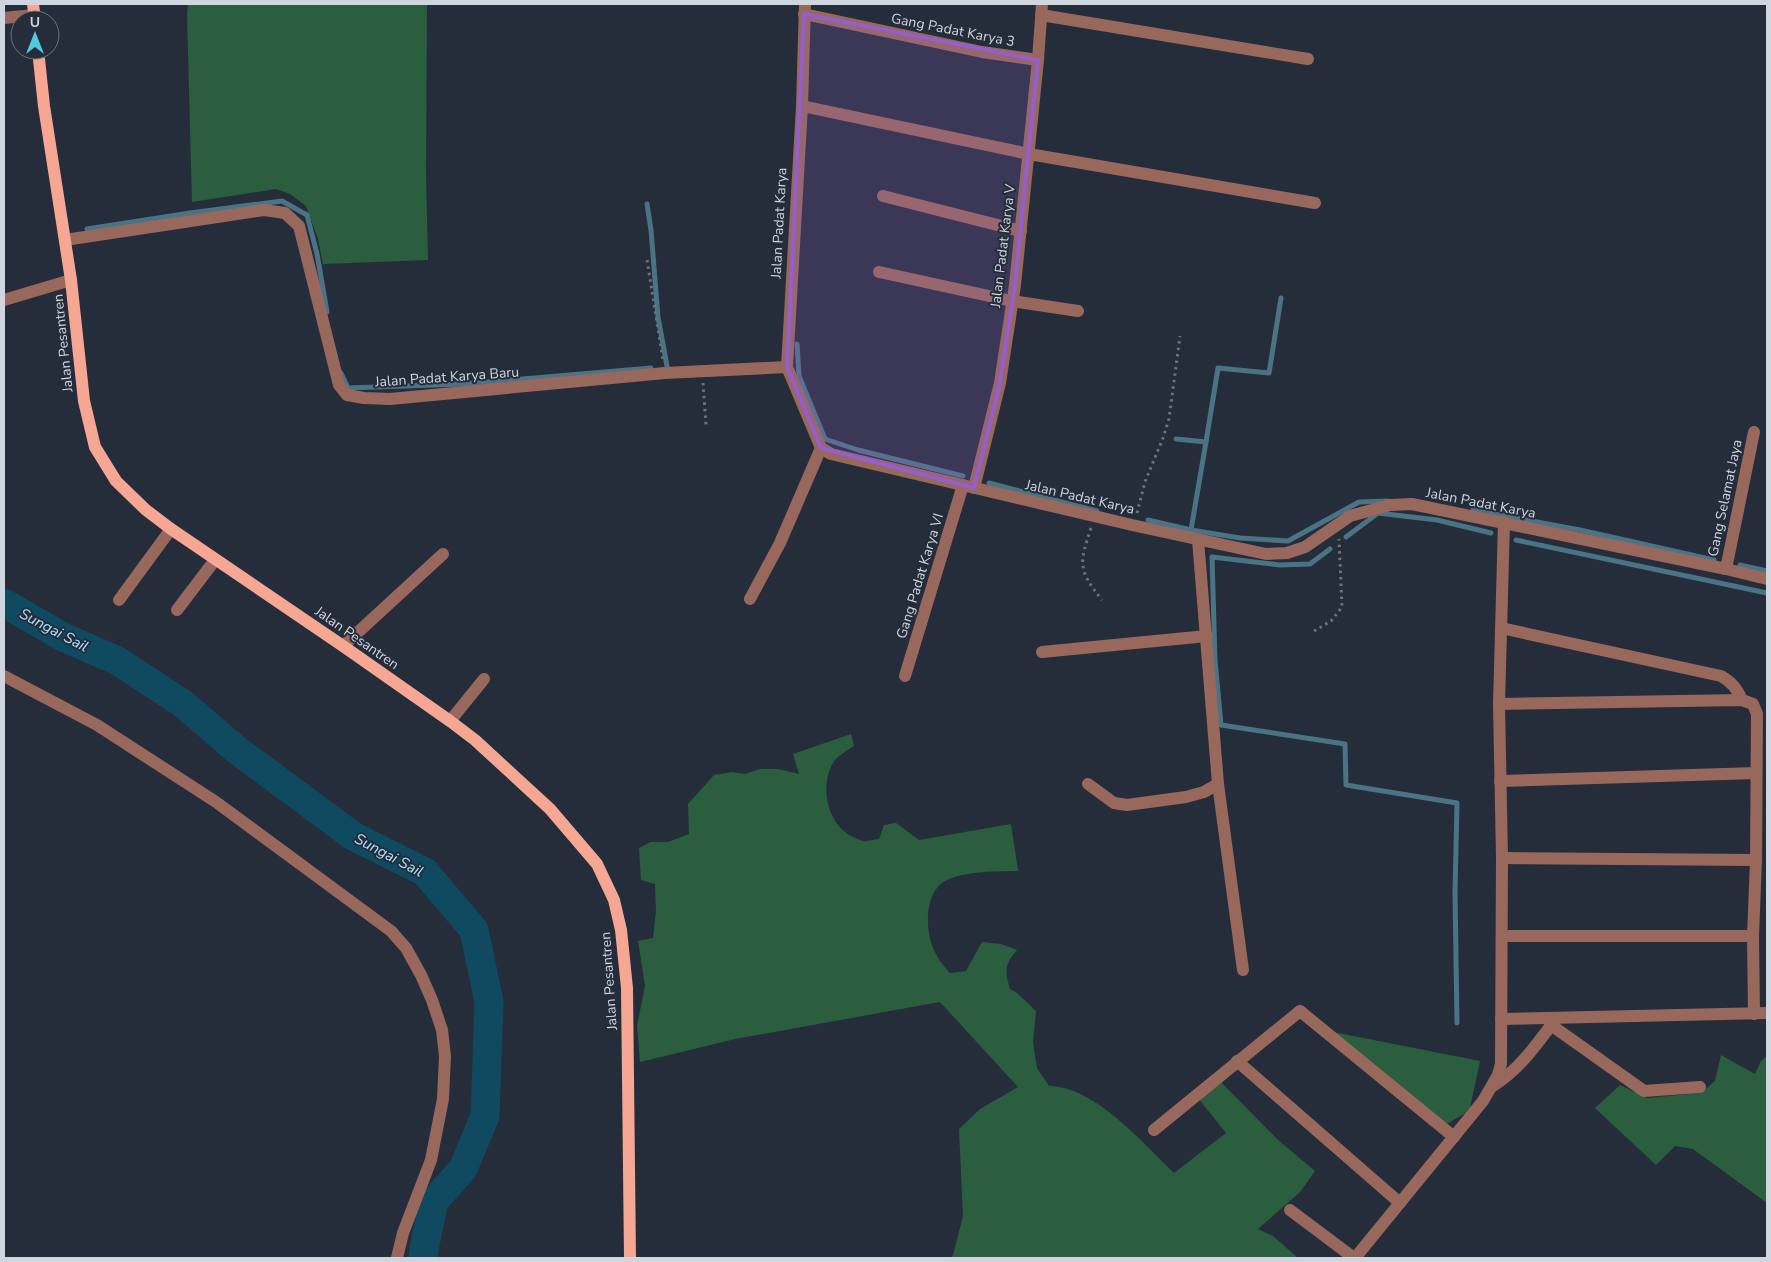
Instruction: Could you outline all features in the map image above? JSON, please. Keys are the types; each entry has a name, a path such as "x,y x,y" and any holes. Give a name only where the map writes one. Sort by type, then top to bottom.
{"main road":[{"name":"Jalan Pesantren","path":"39,60 44,106 71,280 84,401 95,447 116,481 146,510 171,529 343,646 475,740 550,809 597,864 614,900 621,930 627,988 630,1258"}],"street":[{"name":"Gang Padat Karya 3","path":"804,9 982,52 1038,60"},
{"name":"Jalan Padat Karya","path":"804,9 802,106 787,367 821,448 831,454 1132,525 1266,554 1287,553 1305,547 1350,516 1390,505 1412,504 1767,579"},
{"name":"Jalan Padat Karya V","path":"968,487 1000,383 1021,231 1042,10"},
{"path":"1042,10 1308,59"},
{"path":"802,106 1029,154 1315,203"},
{"path":"883,196 1021,231"},
{"name":"Jalan Padat Karya Baru","path":"65,240 264,210 285,213 299,226 339,385 347,395 364,398 390,399 665,373 787,367"},
{"path":"879,272 1012,301 1078,311"},
{"path":"4,300 71,280"},
{"name":"Gang Selamat Jaya","path":"1726,569 1754,432"},
{"path":"750,599 780,543 821,448"},
{"name":"Gang Padat Karya VI","path":"905,676 968,487"},
{"path":"1290,1210 1355,1258 1483,1101 1493,1086 1501,1064 1502,858 1500,704 1504,522"},
{"path":"119,600 171,529"},
{"path":"1198,540 1218,784 1243,970"},
{"path":"343,646 443,554"},
{"path":"177,610 215,560"},
{"path":"1501,628 1721,676 1736,687 1742,700"},
{"path":"1042,652 1207,636"},
{"path":"4,676 97,725 216,802 391,930 406,948 432,1000 442,1030 445,1056 443,1099 431,1160 403,1233 397,1258"},
{"path":"450,721 484,679"},
{"path":"1500,704 1742,700 1753,704 1757,714 1756,860 1753,936 1754,1014"},
{"path":"1500,781 1756,773"},
{"path":"1088,784 1114,803 1126,805 1186,797 1204,792 1218,784"},
{"path":"1502,858 1756,860"},
{"path":"1502,936 1753,936"},
{"path":"1154,1130 1300,1011 1454,1137"},
{"path":"1501,1019 1553,1021 1767,1013"},
{"path":"1493,1086 1507,1077 1537,1046 1553,1021"},
{"path":"1553,1021 1644,1090 1700,1087"},
{"path":"1237,1061 1400,1202"}],"path":[{"path":"647,260 665,373"},
{"path":"1132,525 1139,508 1144,482 1169,419 1180,336"},
{"path":"702,371 706,425"},
{"path":"1095,516 1082,562 1087,582 1102,600"},
{"path":"1314,631 1331,621 1342,607 1338,526"}],"highlighted area":[{"path":"804,14 1038,60 1015,285 1000,383 974,488 821,448 787,367"}],"green space":[{"path":"188,4 427,4 426,174 428,260 323,264 318,239 306,206 290,194 276,189 192,202"},
{"path":"851,734 854,746 835,760 827,780 826,792 831,814 844,831 853,837 861,841 879,839 884,825 896,823 919,840 1011,824 1018,871 983,872 957,876 940,884 934,892 928,912 929,935 936,954 944,966 950,973 966,971 982,942 1001,944 1017,950 1008,964 1008,983 1010,989 1036,1011 1033,1042 1037,1068 1049,1086 1083,1095 1100,1106 1133,1132 1174,1173 1226,1133 1198,1098 1221,1082 1278,1140 1315,1171 1300,1192 1258,1229 1273,1236 1298,1258 950,1258 953,1255 963,1216 959,1129 980,1109 1018,1087 940,1002 735,1039 640,1062 637,1026 645,986 638,941 653,938 656,911 655,884 641,880 639,848 651,842 668,842 689,834 688,804 714,775 732,772 745,774 760,769 778,769 799,774 793,754"},
{"path":"1328,1031 1480,1061 1470,1108 1464,1114 1445,1125"},
{"path":"1721,1055 1755,1074 1761,1061 1767,1056 1767,1203 1693,1149 1675,1146 1656,1165 1595,1108 1620,1085 1647,1098 1701,1093 1715,1081"}],"waterway":[{"path":"87,229 282,201 307,215 317,254 327,312"},
{"path":"647,204 658,317 667,366"},
{"path":"1206,442 1218,368 1269,373 1281,298"},
{"path":"797,344 799,376 825,439 858,450 963,476"},
{"path":"341,373 348,388 463,384 651,368"},
{"path":"1176,439 1206,442 1191,530"},
{"path":"989,483 1097,511"},
{"path":"1148,520 1191,530 1240,538 1288,541 1359,502 1388,501"},
{"path":"1473,510 1580,530 1714,560"},
{"path":"1346,537 1378,513 1437,520 1491,533"},
{"path":"1516,540 1767,593"},
{"path":"1330,549 1310,564 1280,565 1212,557 1215,660 1221,725 1345,744 1346,785 1457,803 1455,893 1457,1023"},
{"path":"1740,565 1767,571"},
{"name":"Sungai Sail","path":"4,603 63,637 118,661 182,703 237,750 353,836 425,872 474,930 489,1002 485,1116 463,1169 434,1201 423,1254 424,1258"}]}
